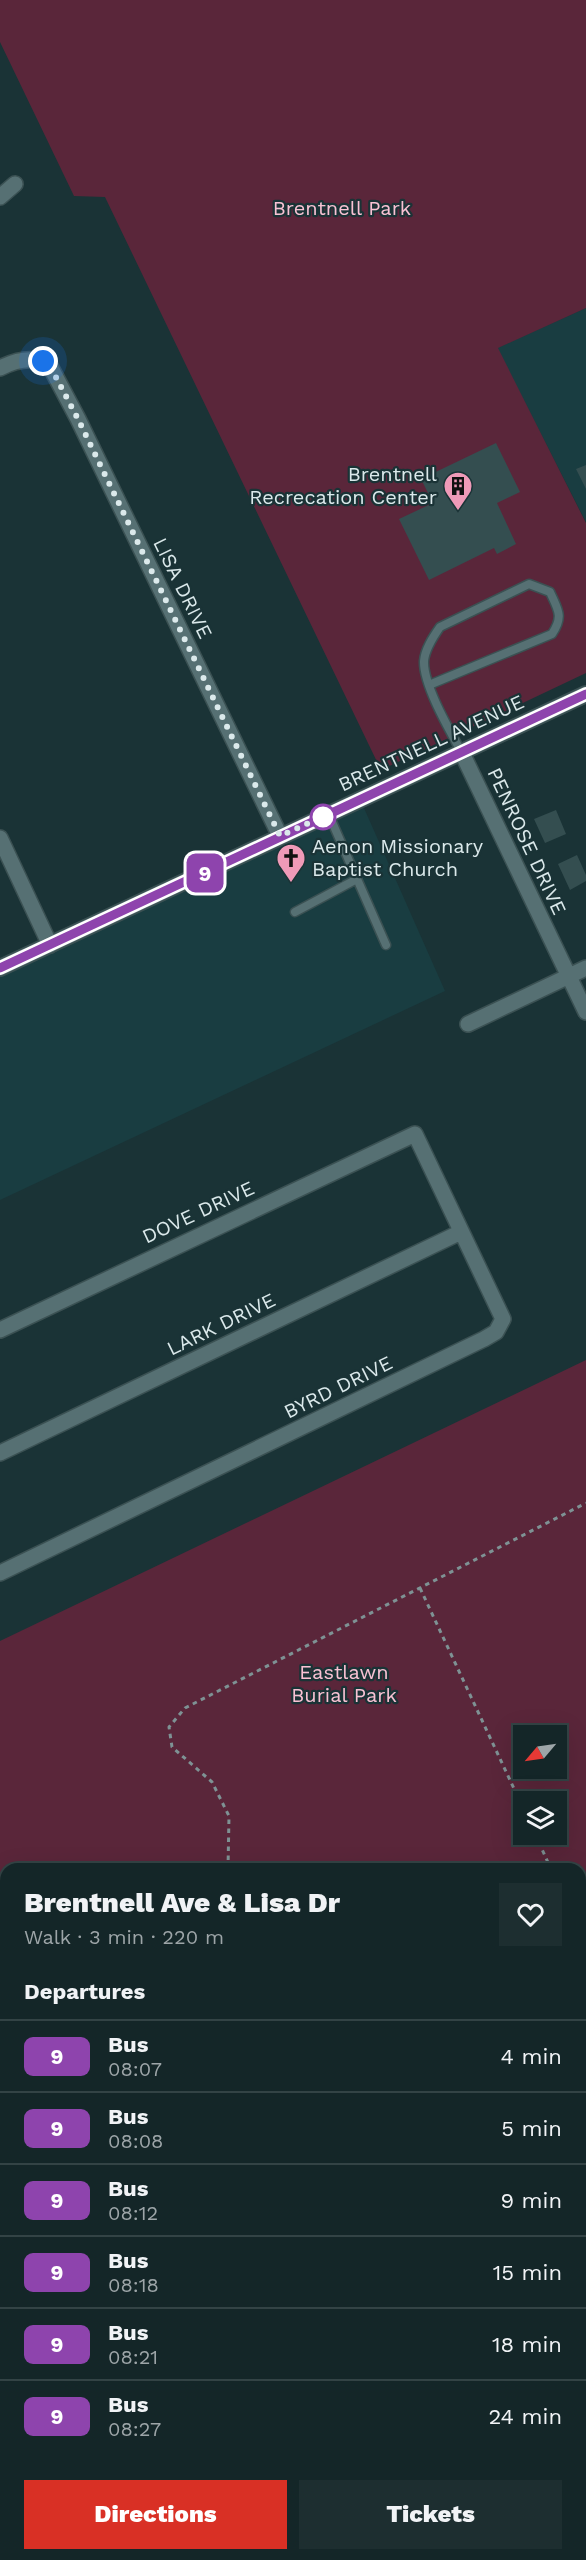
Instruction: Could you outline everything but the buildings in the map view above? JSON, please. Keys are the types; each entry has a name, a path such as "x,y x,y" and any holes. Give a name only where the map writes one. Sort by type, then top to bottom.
{"street":[{"path":"0,197 15,184"},
{"name":"LISA DRIVE","path":"0,368 22,359 43,361 50,366 78,419 280,836"},
{"name":"BRENTNELL AVENUE","path":"0,968 586,694"},
{"name":"PENROSE DRIVE","path":"462,753 586,1012"},
{"path":"0,838 50,945"},
{"path":"468,1024 586,968"},
{"name":"BYRD DRIVE","path":"0,1574 496,1332 502,1319 415,1134"},
{"name":"DOVE DRIVE","path":"0,1329 415,1134"},
{"name":"LARK DRIVE","path":"0,1454 461,1232"}],"lane":[{"path":"429,685 552,634 560,623 560,612 550,592 529,584 440,627 431,641 424,662 429,685 462,753"},
{"path":"329,814 386,945"},
{"path":"295,912 357,879"}],"path":[{"path":"228,1863 229,1816 212,1782 172,1747 169,1727 185,1708 586,1503"},
{"path":"420,1588 515,1791"},
{"path":"540,1845 548,1863"}],"shaded area":[{"path":"586,308 586,522 497,348"},
{"path":"360,799 445,991 0,1200 0,967"}],"green space":[{"name":"Brentnell Park","path":"0,0 586,0 586,308 498,348 586,523 586,673 381,770 105,197 74,196 0,42"},
{"name":"Eastlawn Burial Park","path":"586,1360 586,1863 0,1863 0,1641"}],"bus line":[{"name":"9","path":"0,968 586,694"}],"place":[{"name":"Brentnell Recrecation Center","path":"458,512"},
{"name":"Aenon Missionary Baptist Church","path":"291,884"}],"route":[{"path":"43,361 50,366 78,419 280,836 329,814 323,817"}]}
